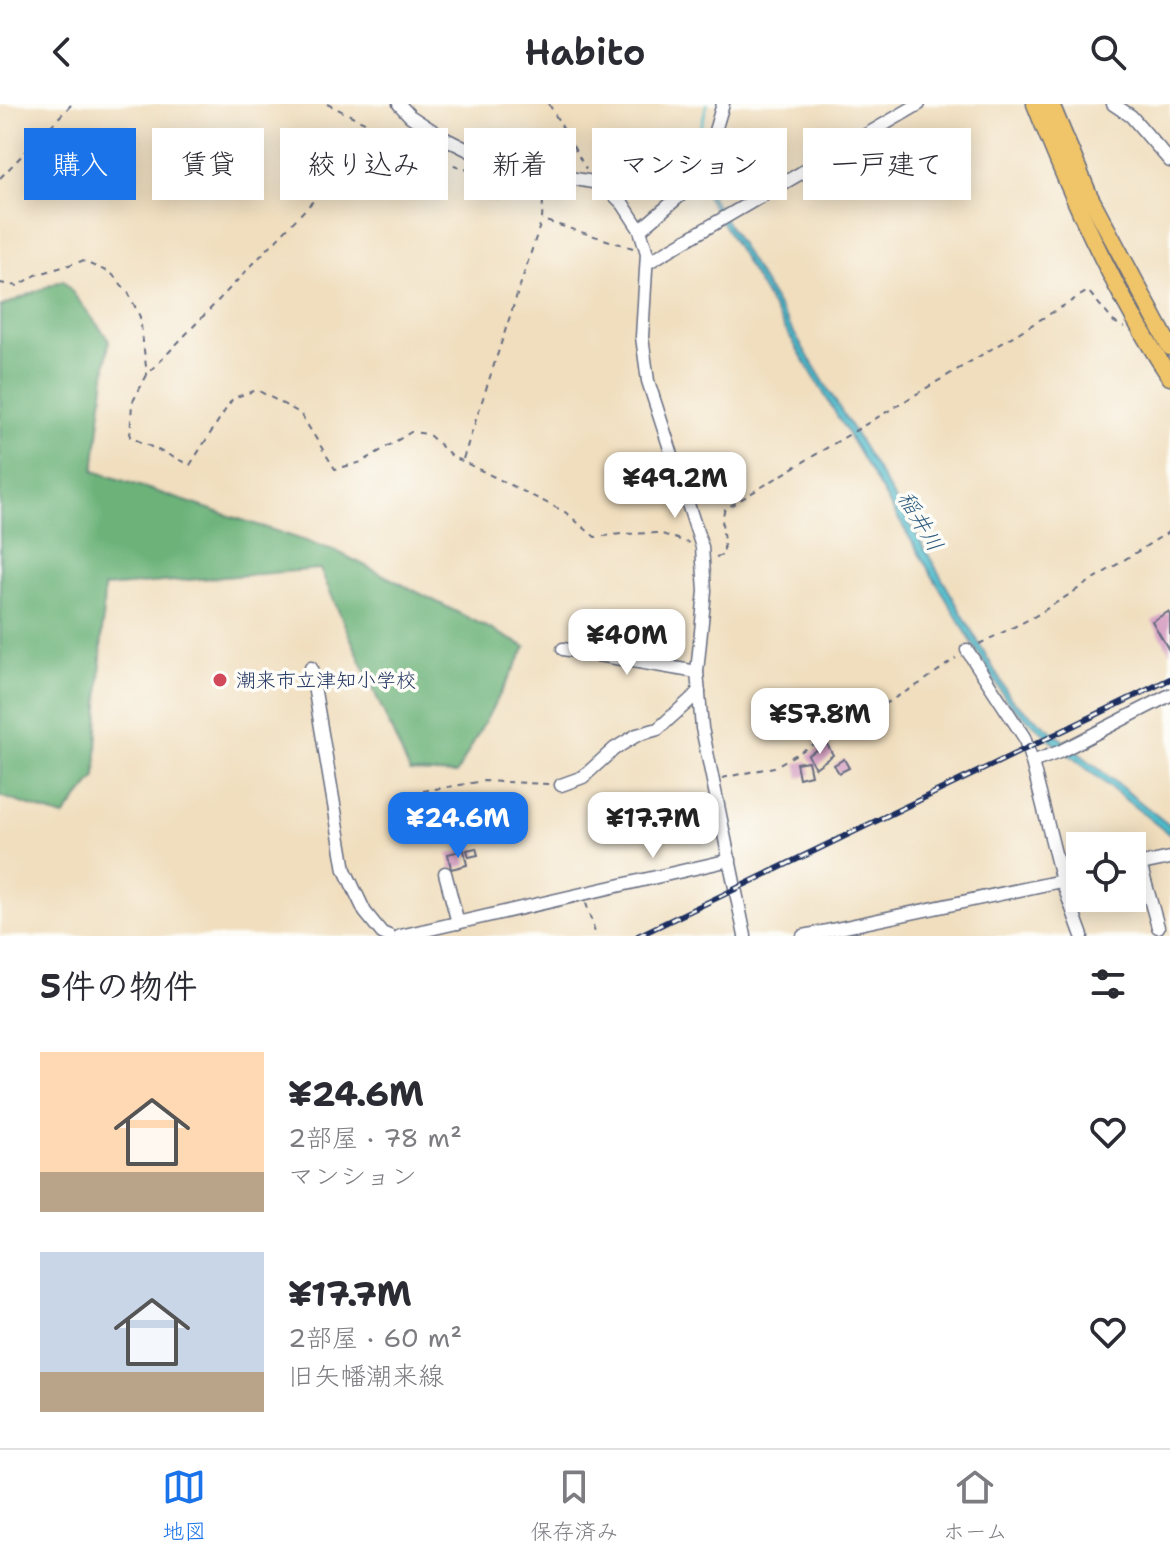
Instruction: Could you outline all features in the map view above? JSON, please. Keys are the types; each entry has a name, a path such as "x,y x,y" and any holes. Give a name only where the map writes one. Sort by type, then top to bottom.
{"main road":[{"path":"1035,104 1077,204 1139,325 1170,377"},
{"path":"1056,106 1089,195 1170,347"}],"street":[{"path":"399,104 410,116 444,138 486,159 522,170 592,182"},
{"path":"640,230 682,194 709,151 723,104"},
{"path":"647,258 723,219 919,104"},
{"path":"1113,104 1131,116 1170,161"},
{"path":"619,200 640,230 647,258 642,337 648,381 702,554 705,591 697,672 702,728 745,936"},
{"path":"563,649 697,672"},
{"path":"967,650 1024,737 1062,881 1082,936"},
{"path":"311,668 345,870 365,912 382,933 389,936"},
{"path":"561,785 583,777 614,749 637,735 658,729 699,692"},
{"path":"1032,762 1170,695"},
{"path":"1146,863 1170,858"},
{"path":"400,936 730,860"},
{"path":"445,873 458,923"},
{"path":"803,936 1066,880"},
{"path":"1146,893 1158,927"}],"path":[{"path":"0,178 72,104"},
{"path":"327,104 372,128"},
{"path":"549,104 592,180"},
{"path":"448,163 473,172 482,195 494,200 530,197 543,200 545,206 462,460"},
{"path":"315,200 147,375 132,403 130,437 190,465 233,398 257,390 300,413 326,450 335,469 362,462 411,432 428,434 452,456 565,512 595,537 659,533 702,554 723,555 726,545 721,521 725,509 1088,291 1114,322 1130,330 1139,325"},
{"path":"542,220 647,258"},
{"path":"0,283 18,286 36,275 82,261 111,273 128,292 140,317 147,375"},
{"path":"983,642 1032,618 1170,531"},
{"path":"713,780 774,767 921,683 967,650"},
{"path":"423,791 484,781 561,785"},
{"path":"583,895 596,936"}],"green space":[{"path":"63,280 109,340 94,471 336,551 526,647 456,774 410,772 320,569 104,587 96,777 63,817 0,796 0,307"}],"water":[{"path":"709,200 713,200 922,544 1011,699 1170,826 1170,835 1007,701"}],"building":[{"path":"1168,612 1170,615 1170,652 1152,621"},
{"path":"827,744 833,755 815,768 808,755"},
{"path":"844,759 849,768 839,773 834,765"},
{"path":"808,761 811,775 799,778 796,763"},
{"path":"476,848 478,855 469,857 467,850"},
{"path":"464,850 467,865 451,869 448,854"}],"waterway":[{"name":"稲井川","path":"701,128 707,104"}],"railway":[{"path":"638,936 1170,679"}],"place":[{"name":"潮来市立津知小学校","path":"220,680"}]}
